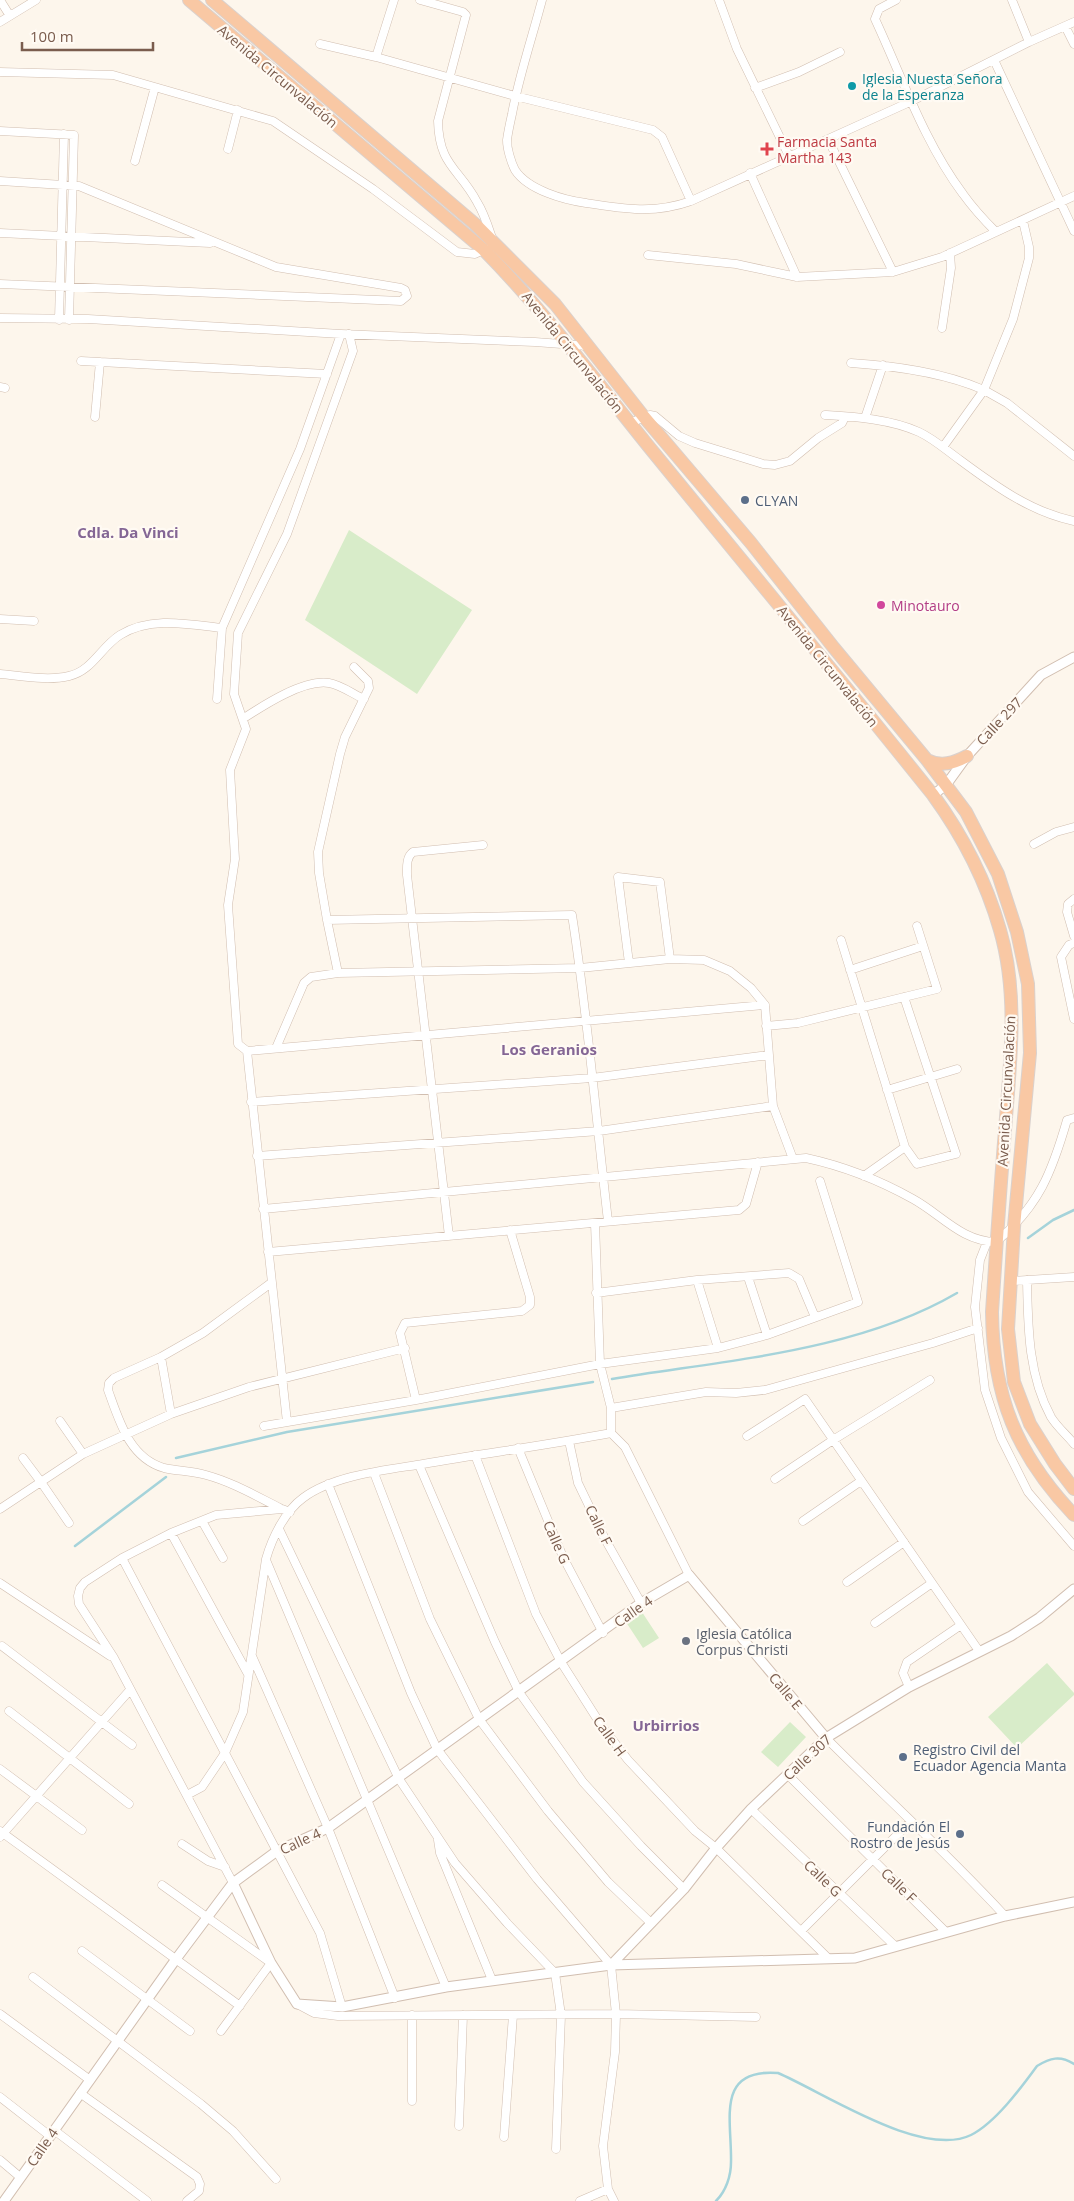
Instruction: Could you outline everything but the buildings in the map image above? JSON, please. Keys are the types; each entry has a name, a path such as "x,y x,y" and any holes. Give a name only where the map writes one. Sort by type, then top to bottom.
{"highway":[{"name":"Avenida Circunvalación","path":"189,0 484,250 520,287 569,344 630,423 933,795 966,845 982,877 1001,931 1010,982 1011,1048 992,1242 992,1345 998,1382 1018,1438 1037,1471 1074,1515"},
{"name":"Avenida Circunvalación","path":"212,0 493,240 555,304 644,417 751,543 834,648 928,760 970,820 998,874 1018,932 1028,984 1030,1053 1014,1227 1008,1330 1014,1382 1030,1424 1055,1464 1074,1489"},
{"path":"928,760 933,763 948,764 967,756"}],"street":[{"path":"0,0 10,16"},
{"path":"0,22 36,0"},
{"path":"376,57 394,0"},
{"path":"0,72 113,75 238,110 279,124 372,189 457,252 470,255 484,250 493,240 477,201 445,158 438,139 438,121 466,15 463,12 420,0"},
{"path":"542,0 515,96 507,141 516,170 528,182 548,192 579,202 611,207 663,209 691,201 912,101 1029,42 1074,22"},
{"path":"720,0 736,49 789,156"},
{"path":"896,0 879,9 875,19 912,101 946,169 962,194 996,232"},
{"path":"1012,0 1029,42"},
{"path":"1065,26 1074,44"},
{"path":"320,44 376,57 450,79 658,133 691,201"},
{"path":"755,88 799,72 840,52"},
{"path":"994,60 1074,231"},
{"path":"135,160 155,87"},
{"path":"228,149 238,110"},
{"path":"0,131 74,135 69,320"},
{"path":"59,320 64,134"},
{"path":"828,139 893,272"},
{"path":"750,173 797,277"},
{"path":"0,181 72,185 276,267 401,288 406,291 407,296 401,302 0,284"},
{"path":"648,254 736,264 797,277 893,272 950,254 1074,196"},
{"path":"943,447 984,390 1013,319 1029,258 1029,247 1023,221"},
{"path":"0,232 217,243"},
{"path":"942,328 951,268 950,254"},
{"path":"0,318 88,319 588,346"},
{"path":"217,699 222,628 300,449 327,374 345,334"},
{"path":"345,334 353,351 290,525 238,633 234,694 244,718 246,729 230,770 235,860 228,905 238,1044 247,1051 764,1005"},
{"path":"81,361 327,374"},
{"path":"94,417 100,362"},
{"path":"851,363 883,365 965,382 984,390 1007,404 1074,456"},
{"path":"865,418 883,365"},
{"path":"825,415 865,418 900,425 918,432 943,447 1006,493 1050,516 1074,521"},
{"path":"630,423 644,417 655,416 680,436 694,443 763,464 775,465 786,463 795,458 818,438 842,423 845,417"},
{"path":"0,620 34,621"},
{"path":"0,674 55,678 71,676 88,666 119,636 141,626 171,623 222,628"},
{"name":"Calle 297","path":"933,795 946,785 967,756 1041,675 1074,657"},
{"path":"338,973 318,866 318,852 321,831 340,754 345,738 370,684 354,667"},
{"path":"244,718 274,698 319,683 333,684 364,699"},
{"path":"1034,844 1056,832 1074,827"},
{"path":"449,1236 407,875 410,855 413,852 483,845"},
{"path":"629,963 618,877 660,882 670,959"},
{"path":"1074,899 1068,904 1067,912 1074,936"},
{"path":"327,920 572,915 588,1022 592,1078 608,1221"},
{"path":"766,1026 798,1023 937,989 917,926"},
{"path":"841,940 905,1147 917,1164 956,1154 904,997"},
{"path":"1074,944 1069,945 1061,956 1074,1019"},
{"path":"850,970 923,946"},
{"path":"276,1048 304,983 311,977 338,973 580,968 670,959 704,960 730,971 751,988 764,1005 773,1106 793,1159"},
{"path":"247,1051 287,1422"},
{"path":"251,1102 592,1078 768,1055"},
{"path":"887,1090 957,1069"},
{"path":"257,1156 599,1131 773,1106"},
{"path":"1074,1118 1067,1120 1055,1161 1041,1192 1014,1227 992,1242 980,1260 975,1307 984,1390 1001,1438 1028,1492 1074,1546"},
{"path":"864,1176 905,1147"},
{"path":"263,1209 806,1158 839,1165 864,1176 914,1199 974,1239 992,1242"},
{"path":"268,1252 739,1210 746,1204 758,1162"},
{"path":"264,1426 416,1400 600,1364 718,1348 767,1336 858,1302 820,1181"},
{"path":"187,1796 202,1787 225,1753 243,1712 270,1542 302,1498 328,1484 374,1473 612,1433 611,1408 600,1364 595,1223"},
{"path":"416,1400 400,1333 403,1325 408,1322 522,1311 528,1308 530,1297 510,1230"},
{"path":"596,1293 697,1280 789,1273 799,1279 815,1317"},
{"path":"1012,1281 1074,1276"},
{"path":"748,1277 767,1336"},
{"path":"697,1280 718,1348"},
{"path":"1027,1280 1028,1332 1037,1385 1052,1418 1074,1444"},
{"path":"271,1283 203,1333 161,1357 114,1378 109,1384 108,1390 124,1434 144,1459 152,1464 206,1475 290,1512"},
{"path":"611,1408 706,1392 736,1394 765,1390 933,1343 978,1328"},
{"path":"0,1509 83,1454 171,1414 249,1387 405,1348"},
{"path":"161,1357 171,1414"},
{"path":"775,1479 833,1440 930,1380"},
{"path":"747,1436 805,1399 978,1651"},
{"path":"60,1421 83,1454"},
{"name":"Calle E","path":"612,1433 625,1446 689,1576 826,1738 979,1888 1004,1916"},
{"name":"Calle F","path":"569,1441 578,1483 605,1539 642,1603"},
{"name":"Calle G","path":"518,1448 562,1557 603,1633"},
{"name":"Calle H","path":"475,1455 536,1614 561,1662 601,1725 628,1760 695,1831 716,1848 828,1958"},
{"path":"23,1458 69,1523"},
{"path":"419,1465 495,1642 519,1692 583,1782 641,1846 684,1889"},
{"path":"374,1473 430,1619 479,1718 548,1811 608,1882 652,1923"},
{"path":"803,1521 861,1481"},
{"path":"328,1484 411,1693 437,1750 537,1879 611,1965 616,2014 615,2052 603,2146 608,2189 614,2201"},
{"path":"282,1509 216,1515 171,1533 122,1558 85,1582 80,1588 78,1596 79,1604 114,1658 234,1883 271,1963 297,2004 314,2013 338,2016 616,2014 756,2017"},
{"path":"202,1520 223,1558"},
{"path":"279,1529 398,1778 455,1863 507,1923 555,1973 561,2015 556,2149"},
{"path":"171,1533 248,1674"},
{"path":"847,1582 904,1542"},
{"path":"122,1558 320,1933 342,2006"},
{"path":"266,1558 446,1988"},
{"name":"Calle 4","path":"4,2201 176,1959 234,1883 277,1851 328,1828 479,1718 603,1633 642,1603 689,1576"},
{"path":"0,1583 114,1658"},
{"path":"875,1623 932,1584"},
{"name":"Calle 307","path":"611,1965 684,1889 716,1848 752,1809 826,1738 909,1687 1011,1636 1039,1618 1074,1589"},
{"path":"909,1687 903,1673 907,1662 960,1625"},
{"path":"2,1646 132,1745"},
{"path":"252,1656 328,1828 395,1998"},
{"path":"130,1690 1,1834 240,2006"},
{"path":"9,1711 129,1804"},
{"path":"0,1769 82,1830"},
{"name":"Calle F","path":"788,1775 946,1932"},
{"name":"Calle G","path":"752,1809 895,1946"},
{"path":"801,1931 910,1822"},
{"path":"438,1839 440,1853 492,1980"},
{"path":"182,1844 208,1861 225,1868"},
{"path":"162,1885 271,1963"},
{"path":"297,2004 342,2006 492,1980 611,1965 855,1958 1004,1916 1074,1902"},
{"path":"82,1952 190,2031"},
{"path":"221,2031 271,1963"},
{"path":"33,1977 201,2104 233,2131 276,2179"},
{"path":"0,2014 90,2080"},
{"path":"412,2015 412,2101"},
{"path":"459,2126 463,2015"},
{"path":"504,2137 513,2015"},
{"path":"80,2093 197,2177 200,2184 199,2191 187,2201"},
{"path":"0,2097 147,2201"},
{"path":"0,2160 20,2177"},
{"path":"580,2201 608,2189"}],"green space":[{"path":"349,530 472,610 417,694 305,620"},
{"path":"640,1609 659,1638 643,1648 624,1619"},
{"path":"1047,1663 1074,1695 1017,1748 988,1717"},
{"path":"790,1722 806,1737 778,1767 761,1752"}],"waterway":[{"path":"1028,1238 1053,1220 1074,1210"},
{"path":"612,1379 744,1359 833,1341 876,1329 918,1313 957,1293"},
{"path":"176,1458 287,1432 593,1382"},
{"path":"75,1546 166,1477"},
{"path":"716,2201 725,2188 730,2173 731,2100 736,2088 744,2079 758,2074 778,2073 873,2120 900,2131 926,2138 950,2140 971,2135 989,2122 1007,2104 1037,2066 1055,2059 1064,2059 1074,2064"}],"place":[{"name":"Iglesia Nuesta Señora de la Esperanza","path":"852,86"},
{"name":"Farmacia Santa Martha 143","path":"767,149"},
{"name":"CLYAN","path":"745,500"},
{"name":"Minotauro","path":"881,605"},
{"name":"Iglesia Católica Corpus Christi","path":"686,1641"},
{"name":"Registro Civil del Ecuador Agencia Manta","path":"903,1757"},
{"name":"Fundación El Rostro de Jesús","path":"960,1834"}],"district":[{"name":"Cdla. Da Vinci","path":"128,532"},
{"name":"Los Geranios","path":"549,1049"},
{"name":"Urbirrios","path":"666,1725"}]}
